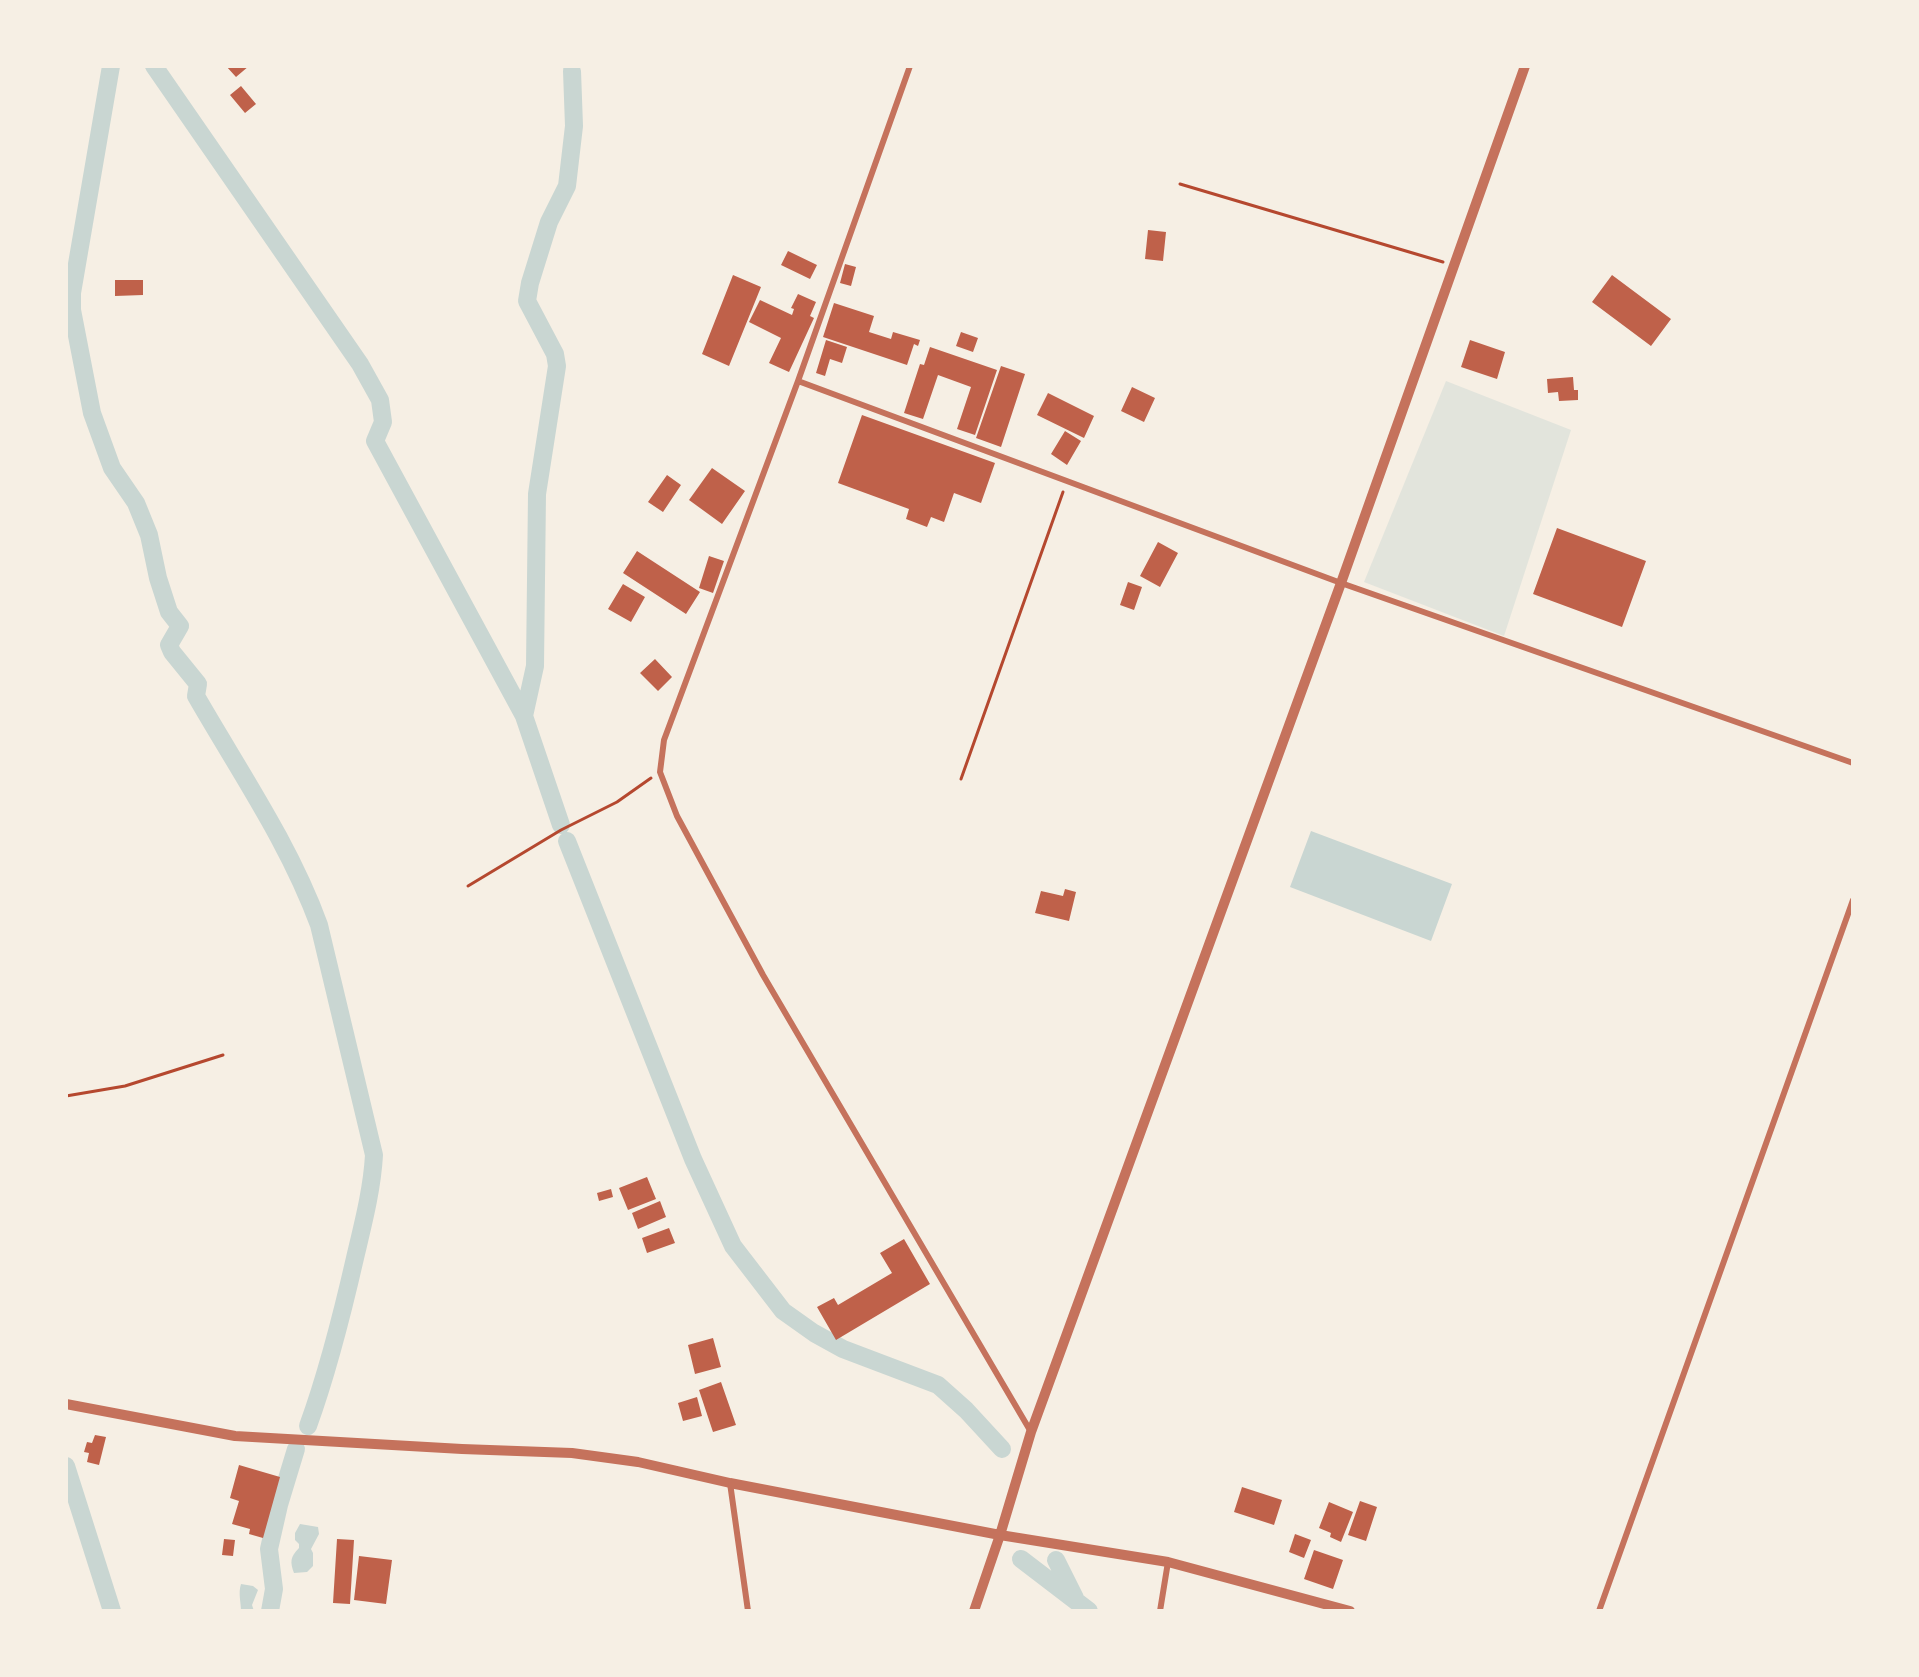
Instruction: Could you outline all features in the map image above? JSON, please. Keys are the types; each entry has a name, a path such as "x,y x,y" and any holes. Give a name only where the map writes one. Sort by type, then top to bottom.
{"street":[{"path":"910,66 798,381 663,740 660,772 677,816 763,975 1031,1432"},
{"path":"974,1611 1031,1432 1341,583 1525,66"},
{"path":"798,381 1341,583 1853,763"},
{"path":"1599,1611 1853,900"},
{"path":"66,1404 235,1436 572,1453 638,1462 730,1483 1000,1535 1168,1562 1350,1611"},
{"path":"730,1483 748,1611"},
{"path":"1161,1611 1168,1562"}],"path":[{"path":"1180,184 1454,265"},
{"path":"961,778 1067,481"},
{"path":"468,886 561,831 617,802 660,772"},
{"path":"66,1096 125,1086 223,1055"}],"shaded area":[{"path":"1446,381 1571,430 1504,636 1364,582"},
{"path":"1311,831 1452,884 1431,941 1290,887"},
{"path":"300,1524 318,1527 319,1534 311,1549 313,1566 307,1572 294,1573 292,1560 299,1548 295,1540 295,1533"},
{"path":"241,1584 253,1586 258,1590 252,1605 254,1611 241,1611"}],"building":[{"path":"226,66 249,66 236,77"},
{"path":"241,86 256,104 245,113 230,95"},
{"path":"1148,230 1166,232 1163,261 1145,259"},
{"path":"788,251 817,265 810,279 781,265"},
{"path":"845,264 856,267 851,286 840,283"},
{"path":"733,275 761,287 729,366 702,354"},
{"path":"1612,275 1671,319 1651,346 1592,302"},
{"path":"115,280 143,280 143,295 115,296"},
{"path":"798,294 816,302 810,316 814,318 789,372 769,363 781,338 749,322 760,300 792,315 794,309 791,308"},
{"path":"834,303 874,316 869,332 891,339 893,332 920,340 918,346 914,344 907,365 823,337"},
{"path":"961,332 978,338 973,352 956,346"},
{"path":"826,340 847,347 842,363 830,359 825,376 816,373"},
{"path":"1470,340 1505,352 1497,379 1461,367"},
{"path":"930,347 997,370 975,435 957,429 971,387 938,375 923,419 904,413 920,364 924,365"},
{"path":"1001,366 1025,374 1001,447 976,438"},
{"path":"1573,377 1574,390 1578,390 1578,400 1559,401 1558,392 1548,393 1547,379"},
{"path":"1132,387 1155,398 1144,422 1121,411"},
{"path":"1048,393 1094,416 1084,438 1037,415"},
{"path":"862,415 995,463 981,503 954,493 944,522 931,517 927,527 906,519 909,509 838,483"},
{"path":"1065,431 1081,441 1067,465 1051,454"},
{"path":"712,468 745,491 722,524 689,500"},
{"path":"667,475 681,485 663,512 648,502"},
{"path":"1557,528 1646,561 1622,627 1533,594"},
{"path":"1158,542 1178,553 1160,587 1140,576"},
{"path":"637,551 700,592 686,614 623,573"},
{"path":"709,556 724,561 713,593 699,588"},
{"path":"1128,582 1142,587 1134,610 1120,605"},
{"path":"623,584 645,597 631,622 608,609"},
{"path":"655,659 672,677 658,691 640,673"},
{"path":"1065,889 1076,892 1069,921 1035,913 1041,891 1063,896"},
{"path":"647,1177 656,1199 628,1210 619,1188"},
{"path":"611,1189 613,1197 599,1201 597,1193"},
{"path":"660,1201 666,1217 638,1229 632,1213"},
{"path":"669,1228 675,1243 647,1253 642,1238"},
{"path":"904,1239 930,1284 836,1340 817,1307 834,1298 838,1305 892,1273 880,1253"},
{"path":"713,1338 721,1367 695,1374 688,1345"},
{"path":"721,1382 736,1425 713,1432 699,1390"},
{"path":"697,1397 702,1416 683,1421 678,1403"},
{"path":"95,1435 106,1437 99,1465 87,1462 89,1453 84,1452 87,1442 92,1443"},
{"path":"239,1465 280,1477 263,1538 249,1534 250,1529 232,1524 239,1501 230,1498"},
{"path":"1242,1487 1282,1500 1274,1525 1234,1512"},
{"path":"1360,1501 1377,1507 1366,1541 1348,1535"},
{"path":"1329,1502 1353,1512 1341,1542 1330,1537 1331,1533 1319,1528"},
{"path":"1295,1534 1311,1540 1304,1558 1289,1552"},
{"path":"224,1539 235,1540 233,1556 222,1555"},
{"path":"337,1539 354,1540 350,1604 333,1603"},
{"path":"1314,1550 1343,1560 1333,1589 1304,1579"},
{"path":"359,1556 392,1560 386,1604 354,1600"}],"waterway":[{"path":"111,66 72,293 72,310 92,413 112,468 136,503 149,535 158,578 169,612 180,626 169,645 172,652 198,684 196,696 278,836 319,925 374,1155 367,1207 345,1301 308,1426"},
{"path":"154,66 360,364 380,400 383,422 375,441 524,716 561,825"},
{"path":"524,716 535,666 537,494 557,366 555,354 527,301 530,283 549,222 567,186 574,126 572,71"},
{"path":"567,841 693,1159 733,1246 783,1311 814,1333 843,1349 938,1385 966,1410 1002,1449"},
{"path":"270,1611 274,1589 269,1549 279,1505 296,1449"},
{"path":"66,1466 112,1611"},
{"path":"1021,1559 1089,1611"},
{"path":"1056,1560 1075,1598"}]}
